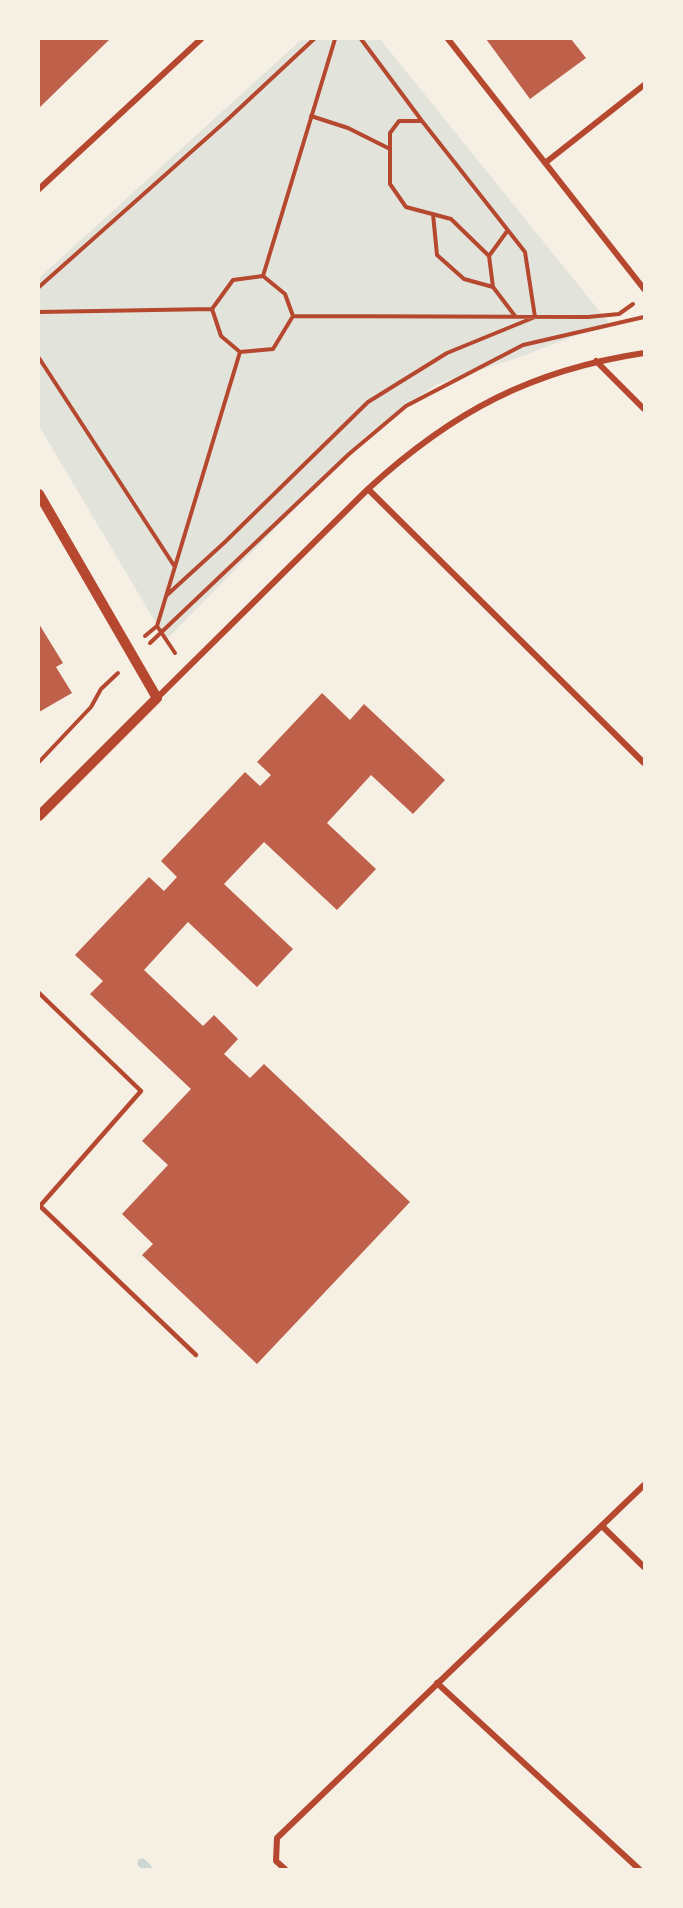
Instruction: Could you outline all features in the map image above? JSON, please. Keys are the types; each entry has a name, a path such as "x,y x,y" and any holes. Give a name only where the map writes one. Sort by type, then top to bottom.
{"street":[{"path":"39,189 201,39"},
{"path":"448,39 644,289"},
{"path":"545,163 644,85"},
{"path":"39,816 368,489 421,444 462,416 530,383 596,361 644,353"},
{"path":"596,361 644,409"},
{"path":"368,489 644,764"},
{"path":"39,494 157,698"},
{"path":"285,1869 276,1861 277,1838 644,1485"},
{"path":"602,1526 644,1567"},
{"path":"437,1683 639,1869"}],"lane":[{"path":"39,993 141,1091 40,1206 196,1355"}],"path":[{"path":"39,287 314,39"},
{"path":"262,276 335,39"},
{"path":"361,39 525,252 532,285 535,316"},
{"path":"311,116 348,128 390,150"},
{"path":"422,121 399,121 390,133 390,184 406,207 451,219 489,256 493,287 514,316"},
{"path":"433,214 437,255 464,279 493,287"},
{"path":"489,256 508,230"},
{"path":"212,309 233,280 262,276 285,294 293,316"},
{"path":"293,316 619,314 636,302"},
{"path":"39,312 212,309"},
{"path":"212,309 221,336 240,352 273,349 293,316"},
{"path":"166,595 225,542 368,402 447,353 535,316"},
{"path":"131,654 162,632 349,454 406,406 523,345 644,317"},
{"path":"39,762 91,707 100,689 157,626 240,352"},
{"path":"39,358 175,567"},
{"path":"157,626 185,670"}],"shaded area":[{"path":"302,39 380,39 609,323 520,357 437,384 367,435 166,640 39,426 39,278"}],"building":[{"path":"39,39 110,39 39,108"},
{"path":"486,39 571,39 586,58 530,99"},
{"path":"39,624 63,663 56,667 72,693 39,712"},
{"path":"322,693 350,720 364,704 445,780 413,814 371,775 327,823 376,869 337,910 264,842 224,884 293,949 257,987 188,922 144,970 203,1026 214,1015 238,1039 224,1054 250,1078 264,1064 410,1202 257,1364 142,1255 153,1244 122,1214 168,1165 142,1141 191,1089 90,994 103,981 75,955 149,877 164,891 177,877 161,861 245,772 260,786 271,775 257,762"}],"waterway":[{"path":"142,1863 148,1869"}]}
